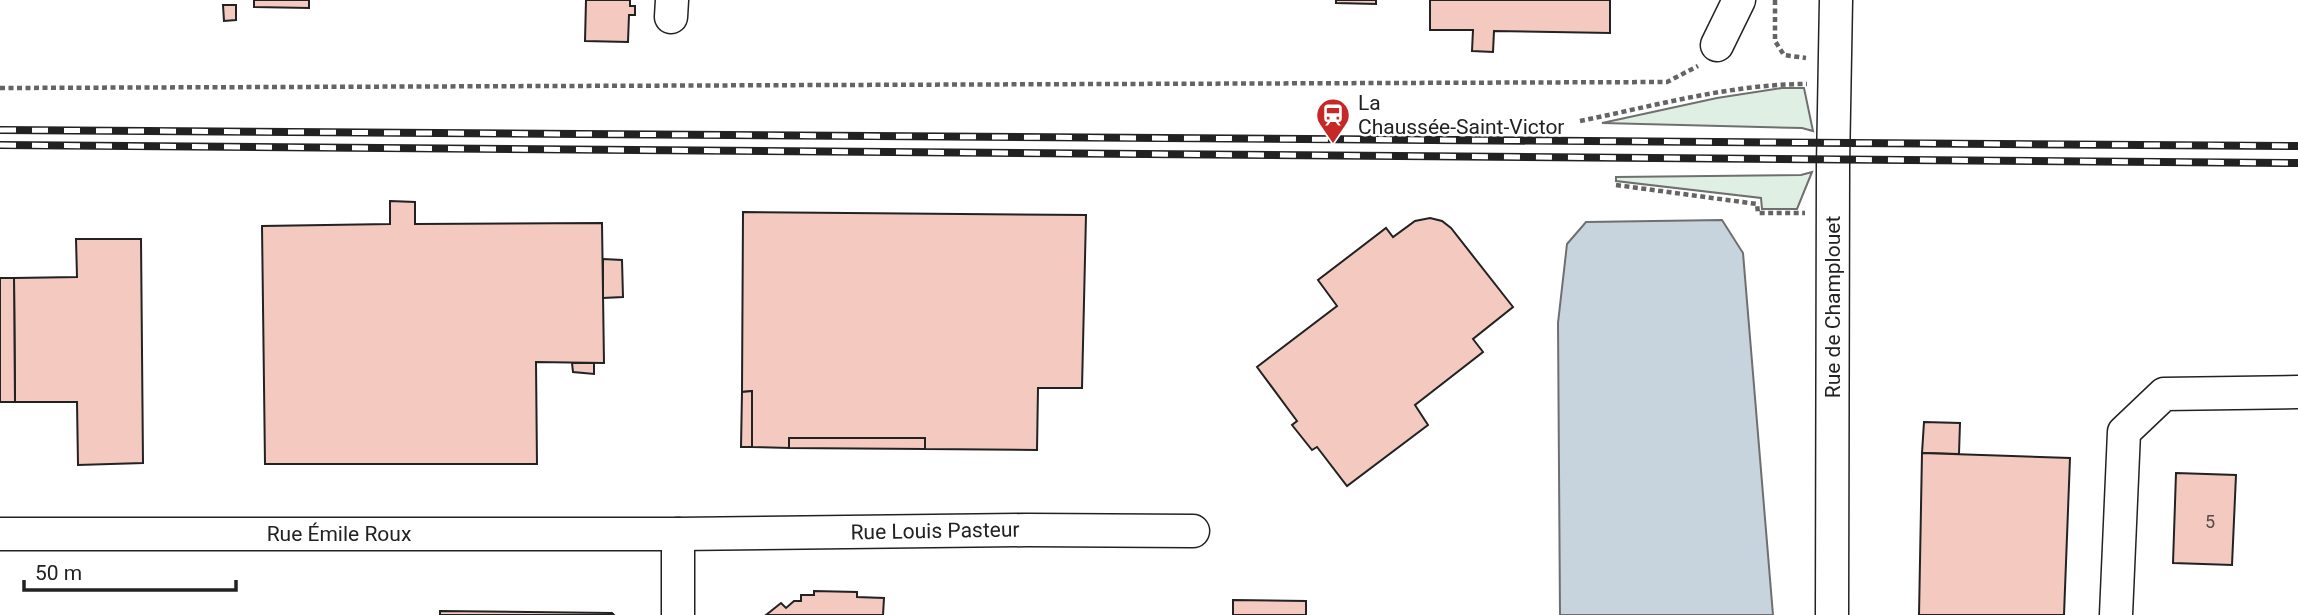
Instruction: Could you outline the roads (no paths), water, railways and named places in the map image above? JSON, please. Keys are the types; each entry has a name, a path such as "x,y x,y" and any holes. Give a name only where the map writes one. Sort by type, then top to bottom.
{"street":[{"path":"1717,45 1739,0"},
{"name":"Rue de Champlouet","path":"1832,615 1836,0"},
{"path":"2116,615 2124,432 2164,394 2298,392"},
{"name":"Rue Louis Pasteur","path":"678,534 1193,531"},
{"name":"Rue Émile Roux","path":"0,534 678,534"},
{"path":"678,534 678,615"}],"railway":[{"path":"0,130 2298,146"},
{"path":"0,145 2298,163"}],"place":[{"name":"La Chaussée-Saint-Victor","path":"1333,145"}]}
